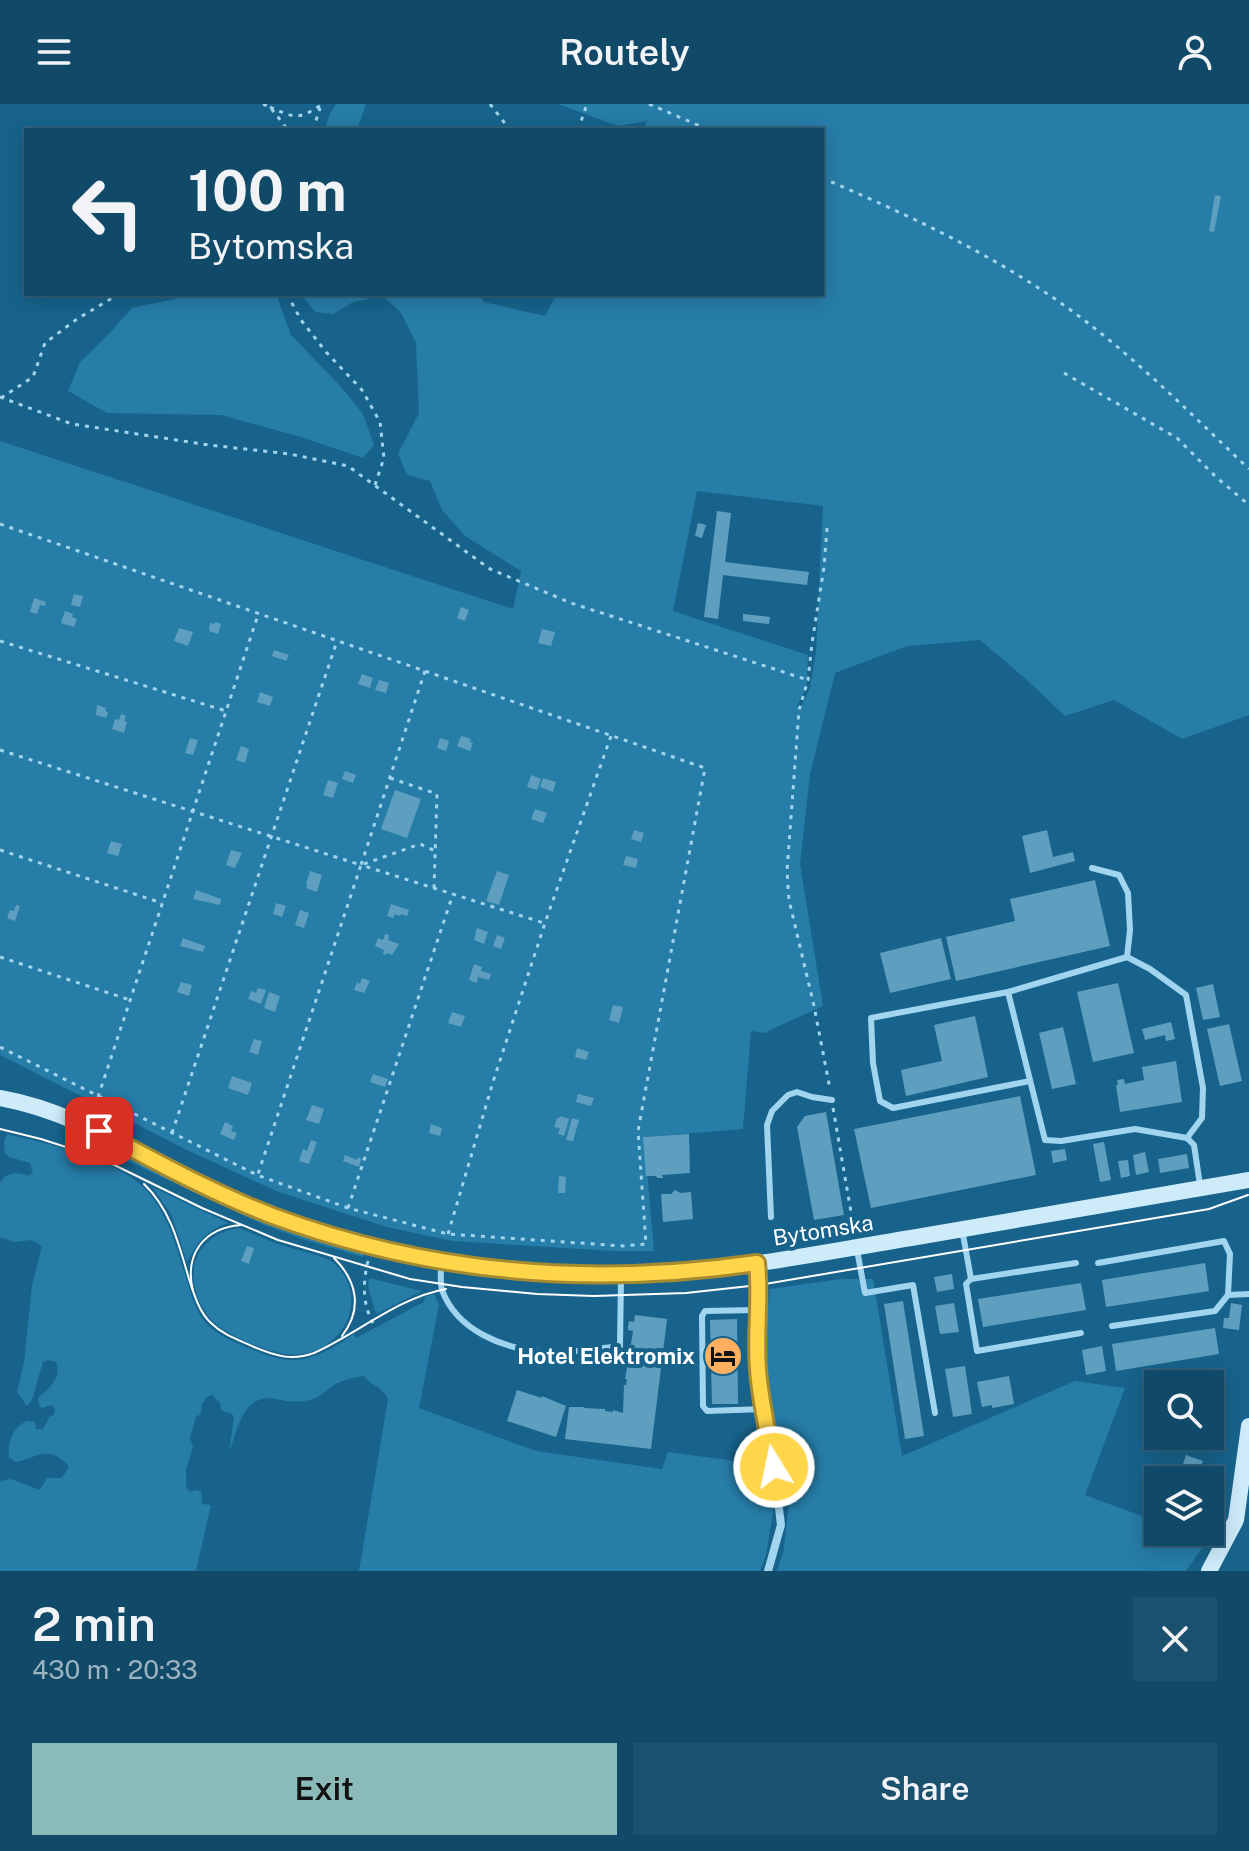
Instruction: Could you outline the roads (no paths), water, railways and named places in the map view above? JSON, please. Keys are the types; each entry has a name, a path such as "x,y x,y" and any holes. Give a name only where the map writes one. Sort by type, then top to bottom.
{"street":[{"name":"Bytomska","path":"0,1098 38,1107 81,1123 201,1185 271,1215 362,1244 441,1261 551,1274 621,1275 698,1271 1249,1180"},
{"path":"757,1263 758,1370 781,1525 768,1571"},
{"path":"1209,1571 1236,1520 1249,1426"}],"lane":[{"path":"1092,868 1119,875 1128,893 1130,930 1127,957"},
{"path":"1030,1081 893,1108 880,1101 873,1063 871,1018 1008,992 1127,957 1186,995 1203,1088 1202,1118 1187,1138"},
{"path":"1008,992 1045,1140 1061,1141 1135,1129 1187,1138 1194,1145 1201,1189"},
{"path":"771,1217 767,1125 772,1111 788,1095 797,1092 832,1100"},
{"path":"962,1229 971,1279"},
{"path":"1098,1263 1224,1241 1230,1254 1228,1295 1215,1311 1112,1326"},
{"path":"857,1247 865,1293 913,1285 935,1413"},
{"path":"441,1261 442,1289 454,1312 474,1330 511,1346 544,1352 620,1346 621,1275"},
{"path":"1076,1263 971,1279 966,1284 977,1351 1081,1333"},
{"path":"1228,1295 1249,1294"},
{"path":"757,1310 705,1311 702,1316 703,1406 707,1411 764,1409"}],"tram line":[{"path":"0,1129 100,1158 202,1208 278,1240 410,1279 537,1294 686,1293 759,1285 1209,1209 1248,1195"},
{"path":"144,1184 167,1217 195,1297 207,1319 226,1334 269,1353 291,1357 314,1353 411,1300 446,1289"},
{"path":"193,1291 192,1266 200,1245 217,1231 241,1225"},
{"path":"334,1258 348,1276 354,1296 353,1316 342,1336"}],"place":[{"name":"Hotel Elektromix","path":"723,1356"}]}
